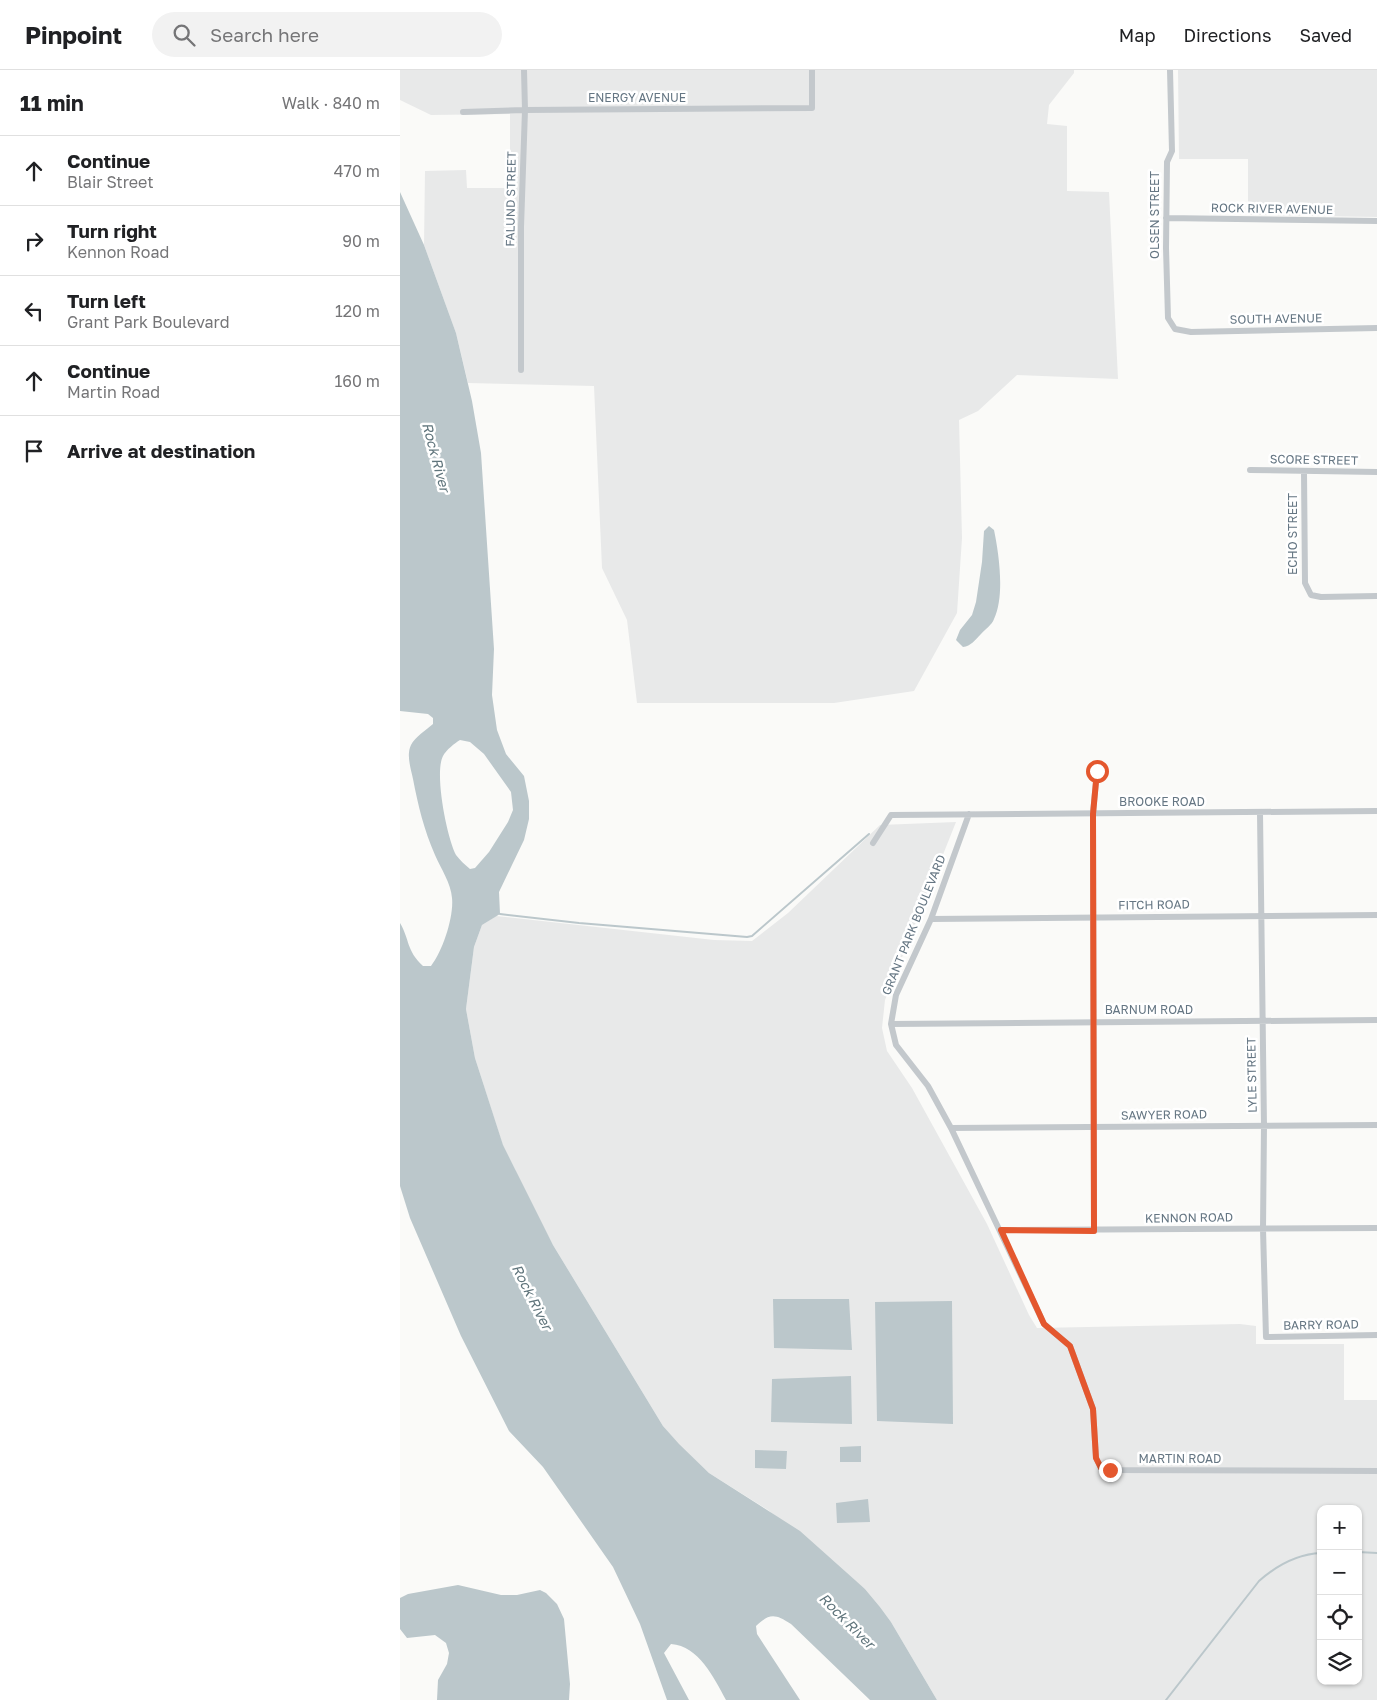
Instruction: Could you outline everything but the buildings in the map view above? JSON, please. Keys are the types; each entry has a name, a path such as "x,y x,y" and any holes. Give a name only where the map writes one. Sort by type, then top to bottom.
{"street":[{"name":"FALUND STREET","path":"521,370 524,70"},
{"name":"ENERGY AVENUE","path":"463,112 812,108 812,70"},
{"name":"OLSEN STREET","path":"1170,70 1172,151 1167,162 1166,218 1168,318 1175,329"},
{"name":"ROCK RIVER AVENUE","path":"1166,218 1377,221"},
{"name":"SOUTH AVENUE","path":"1175,329 1191,332 1377,328"},
{"name":"SCORE STREET","path":"1250,470 1377,472"},
{"name":"ECHO STREET","path":"1304,472 1305,583 1311,595 1321,597 1377,596"},
{"path":"1094,1231 1093,814 1097,771"},
{"name":"BROOKE ROAD","path":"873,843 891,815 1377,811"},
{"name":"LYLE STREET","path":"1260,813 1264,1126 1262,1229 1266,1337"},
{"name":"GRANT PARK BOULEVARD","path":"969,814 930,919 896,995 891,1024 896,1045 928,1086 951,1128 1044,1324 1054,1334"},
{"name":"FITCH ROAD","path":"930,919 1377,915"},
{"name":"BARNUM ROAD","path":"891,1024 1377,1020"},
{"name":"SAWYER ROAD","path":"951,1128 1377,1125"},
{"name":"KENNON ROAD","path":"1001,1230 1377,1228"},
{"name":"MARTIN ROAD","path":"1054,1334 1070,1346 1093,1409 1096,1458 1101,1468 1110,1470 1377,1471"},
{"name":"BARRY ROAD","path":"1266,1337 1377,1335"}],"shaded area":[{"path":"400,70 1074,70 1074,73 1049,105 1047,124 1067,126 1067,191 1109,192 1118,379 1017,375 978,411 959,420 962,538 957,613 914,691 834,703 637,703 627,620 602,568 594,386 468,383 456,333 424,245 425,171 466,170 467,188 510,188 510,114 431,115 400,100"},
{"path":"1178,70 1377,70 1377,217 1248,215 1248,159 1179,159"},
{"path":"956,822 885,1000 882,1028 887,1051 912,1088 987,1224 1029,1315 1037,1328 1240,1324 1256,1326 1256,1344 1344,1344 1344,1400 1377,1400 1377,1700 937,1700 891,1622 865,1589 768,1510 709,1473 678,1444 663,1426 553,1245 521,1185 503,1146 475,1058 466,1009 474,947 482,925 496,916 714,940 752,941 788,913 880,825"}],"water":[{"name":"Rock River","path":"400,192 424,245 456,333 472,401 481,453 494,649 492,695 497,730 506,754 524,776 529,801 529,819 524,840 499,892 500,914 482,925 474,947 466,1009 475,1058 503,1145 553,1245 663,1426 709,1473 800,1531 865,1589 891,1622 937,1700 870,1700 791,1624 773,1616 756,1626 757,1634 800,1700 726,1700 711,1673 698,1657 690,1650 671,1644 664,1653 689,1700 667,1700 640,1624 613,1567 543,1467 509,1431 461,1336 410,1218 400,1186 400,923 414,955 423,966 431,966 440,952 443,943 451,914 452,898 450,887 431,846 422,817 409,758 411,745 418,736 433,724 433,718 428,714 400,711","holes":["460,740 470,742 484,754 511,792 513,810 508,822 489,852 475,868 470,869 456,855 452,847 443,806 440,776 441,764 446,751"]},
{"path":"989,526 994,530 998,551 1000,587 997,610 990,625 973,642 963,647 956,640 960,630 972,615 976,602 984,531"},
{"path":"773,1299 849,1299 852,1350 774,1348"},
{"path":"952,1301 953,1424 877,1421 875,1302"},
{"path":"851,1376 852,1424 771,1422 772,1379"},
{"path":"861,1446 861,1462 840,1462 840,1447"},
{"path":"755,1450 787,1451 786,1469 755,1468"},
{"path":"868,1499 870,1522 837,1523 836,1503"},
{"path":"458,1585 501,1595 517,1595 540,1590 557,1604 564,1619 570,1684 569,1700 437,1700 438,1680 447,1664 449,1653 446,1643 435,1635 407,1638 400,1629 400,1598 408,1594"}],"waterway":[{"path":"500,914 579,923 752,936 869,834"},
{"path":"1362,1552 1377,1553"},
{"path":"1166,1700 1259,1581 1273,1570 1296,1558 1317,1553"}],"route":[{"path":"1097,771 1093,814 1094,1231 1001,1230 1044,1324 1070,1346 1093,1409 1096,1458 1101,1468 1110,1470"}]}
